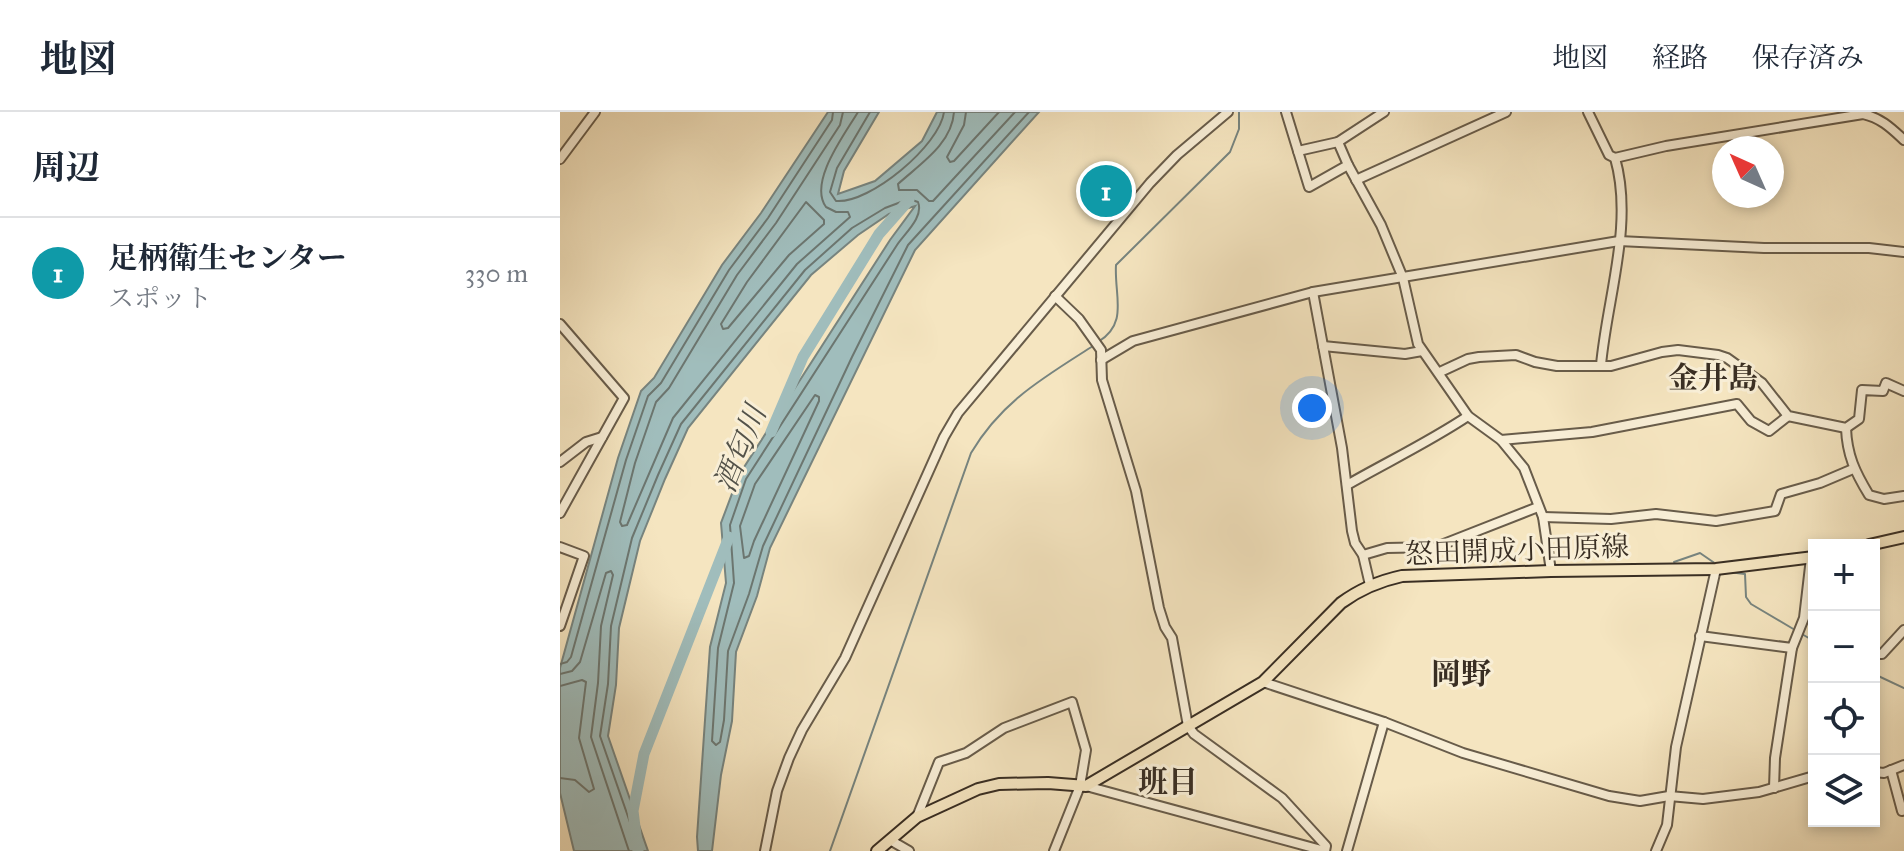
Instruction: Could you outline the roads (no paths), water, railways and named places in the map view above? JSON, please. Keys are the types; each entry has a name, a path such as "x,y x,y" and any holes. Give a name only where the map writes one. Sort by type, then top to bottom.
{"main road":[{"path":"1880,542 1904,537"},
{"name":"怒田開成小田原線","path":"1083,786 1263,682 1341,603 1370,585 1402,576 1721,569 1808,558"},
{"path":"877,851 917,817 978,789 999,784 1083,786"}],"street":[{"path":"560,159 595,112"},
{"path":"1286,112 1309,187 1348,165"},
{"path":"1298,151 1338,142 1384,112"},
{"path":"1356,180 1506,112"},
{"path":"1588,112 1609,155 1615,158 1666,146 1864,113 1886,123 1904,140"},
{"path":"765,851 777,791 789,758 845,658 944,437 977,388 1150,183 1226,113"},
{"path":"1338,142 1381,225 1403,278 1413,333 1422,351 1440,372 1468,416 1501,440 1524,468 1543,517 1551,571"},
{"path":"1601,365 1619,241 1621,193 1615,158"},
{"path":"1101,355 1133,341 1313,292 1619,241 1764,248 1869,248 1904,252"},
{"path":"1313,292 1347,485 1352,531 1363,555 1370,585"},
{"path":"1055,296 1079,319 1101,355 1102,380 1136,491 1159,608 1172,638 1188,726 1194,734 1282,798 1326,846 1325,851 1083,786"},
{"path":"560,324 624,398 560,513"},
{"path":"1323,346 1405,354 1422,351"},
{"path":"1440,372 1468,359 1492,356 1516,355 1557,366 1611,366 1678,350 1718,355 1762,383 1788,416 1846,428 1859,419 1862,390 1883,391 1886,383 1904,391"},
{"path":"1501,440 1592,432 1737,404 1751,421 1769,431 1788,416"},
{"path":"1347,485 1427,443 1468,416"},
{"path":"1846,428 1847,452 1853,469 1869,495 1875,498 1904,496"},
{"path":"560,462 586,442 602,437"},
{"path":"1543,517 1611,519 1656,514 1716,521 1775,511 1781,494 1820,483 1853,469"},
{"path":"1363,555 1387,548 1436,547 1538,507"},
{"path":"560,547 584,556 560,626"},
{"path":"1656,851 1667,825 1676,747 1700,636 1721,569"},
{"path":"1774,788 1775,758 1792,648 1804,618 1808,588"},
{"path":"1804,618 1808,619"},
{"path":"1880,654 1904,630"},
{"path":"1700,636 1792,648"},
{"path":"1263,682 1384,722 1463,753 1609,796 1640,801 1669,796 1703,799 1774,788 1808,778"},
{"path":"917,817 939,762 966,753 1004,728 1072,702 1086,750 1083,786 1054,851"},
{"path":"1347,851 1384,722"},
{"path":"1880,773 1904,765"},
{"path":"1891,770 1902,811"},
{"path":"890,840 909,851"}],"water":[{"path":"828,112 879,112 844,171 838,194 875,181 922,141 937,112 1039,112 915,250 770,548 757,596 736,652 732,721 721,775 712,851 698,851 697,837 710,647 726,583 721,523 739,475 915,206 889,214 858,235 811,275 688,428 640,541 619,628 616,685 608,736 648,851 574,851 560,793 560,668 618,458 641,391 654,378 722,265 761,213"}],"waterway":[{"path":"1098,342 1108,335 1117,317 1116,265 1230,152 1239,129 1239,112"},
{"name":"酒匂川","path":"771,432 803,357 879,234 909,200"},
{"path":"830,851 971,453 1010,405 1041,380 1093,346"},
{"name":"酒匂川","path":"638,851 633,811 644,754 729,537"},
{"path":"1674,562 1700,553 1716,564"},
{"path":"1728,572 1745,574 1746,597 1751,604 1795,630"},
{"path":"1800,633 1808,638"},
{"path":"1880,677 1904,688"}],"place":[{"name":"足柄衛生センター","path":"1106,191"}],"district":[{"name":"金井島","path":"1713,378"},
{"name":"岡野","path":"1461,674"},
{"name":"班目","path":"1168,782"}]}
